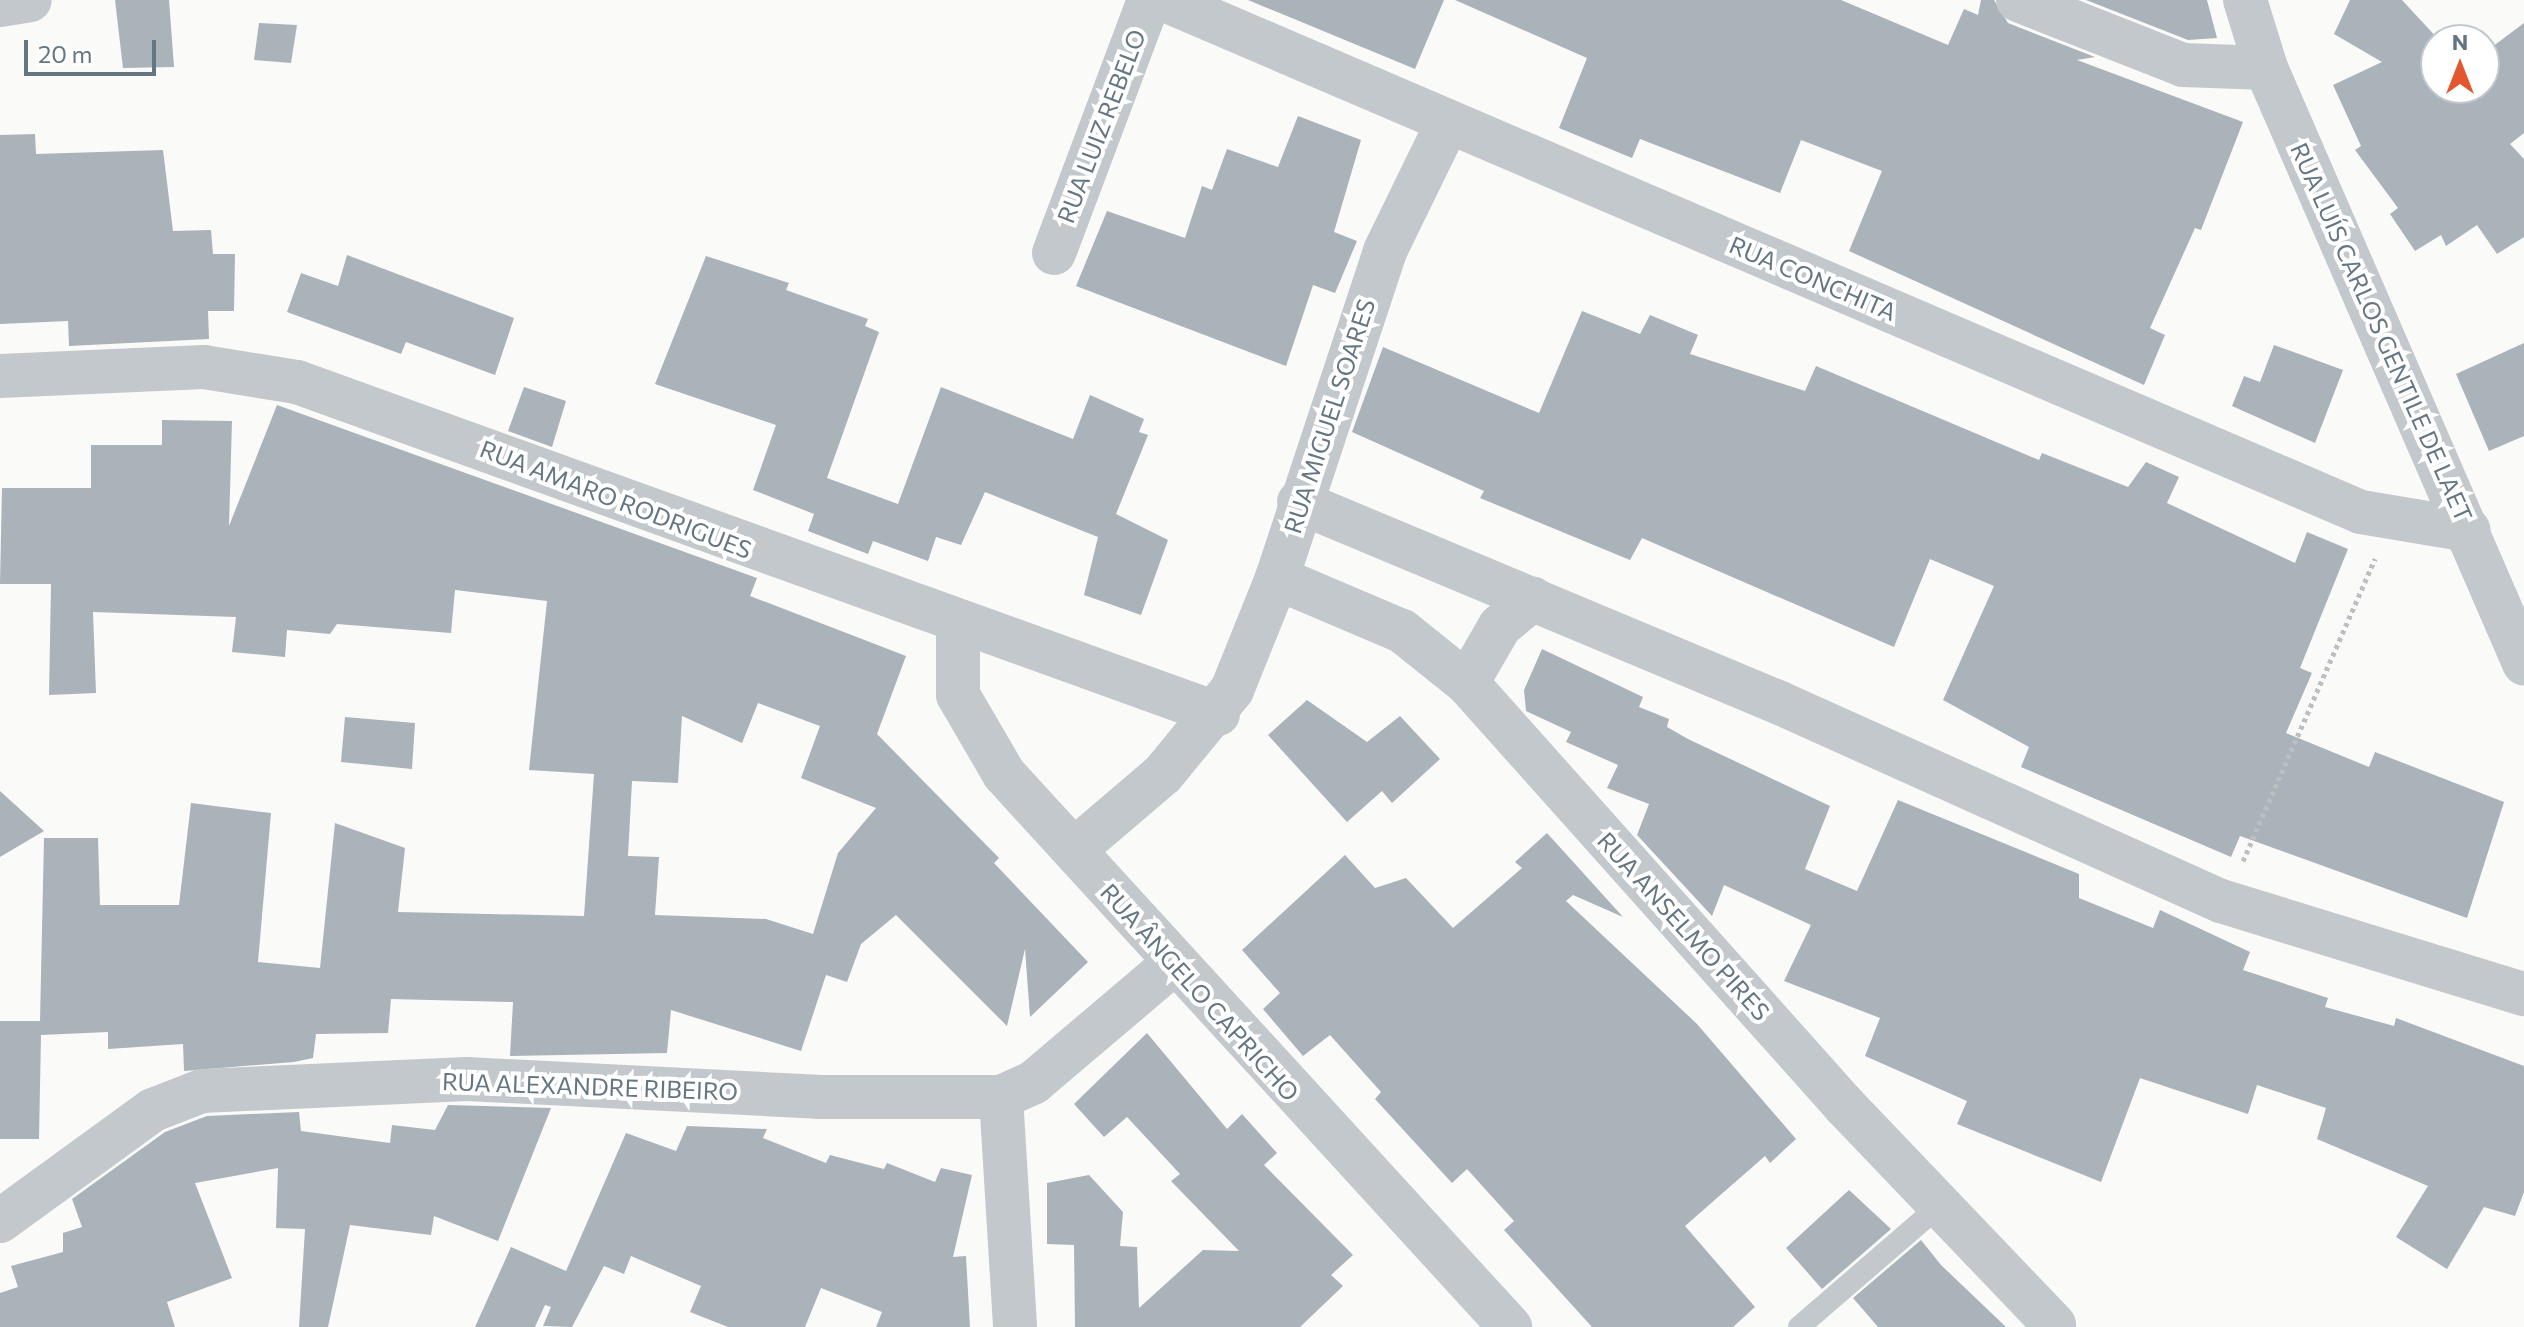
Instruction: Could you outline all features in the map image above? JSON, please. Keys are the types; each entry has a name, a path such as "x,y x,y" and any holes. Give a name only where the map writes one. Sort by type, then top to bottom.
{"street":[{"path":"0,5 30,0"},
{"name":"RUA LUIZ REBELO","path":"1054,253 1149,0"},
{"name":"RUA CONCHITA","path":"1165,0 2392,520 2469,530"},
{"path":"2018,0 2183,65 2266,68"},
{"name":"RUA LUÍS CARLOS GENTILE DE LAET","path":"2245,0 2266,68 2469,530 2524,663"},
{"name":"RUA MIGUEL SOARES","path":"1074,850 1163,774 1218,714 1277,578 1299,502 1385,251 1448,122"},
{"name":"RUA AMARO RODRIGUES","path":"0,376 253,371 1218,714"},
{"path":"1299,502 1533,599 2221,901 2524,994"},
{"name":"RUA ANSELMO PIRES","path":"1277,578 1402,631 1467,683 1939,1206 2054,1325"},
{"path":"1467,683 1500,626 1533,599"},
{"name":"RUA ÂNGELO CAPRICHO","path":"958,624 965,716 1004,774 1173,964 1510,1327"},
{"name":"RUA ALEXANDRE RIBEIRO","path":"0,1221 153,1110 202,1091 467,1079 818,1097 1001,1097 1034,1082 1173,964"},
{"path":"1001,1097 1015,1327"}],"lane":[{"path":"1799,1327 1939,1206"}],"path":[{"path":"2221,901 2392,520"}],"building":[{"path":"115,0 169,0 174,67 123,68"},
{"path":"1248,0 1444,0 1415,69"},
{"path":"1455,0 1841,0 1948,45 1964,9 1978,15 1981,0 1994,0 2008,23 2095,57 2077,60 2243,122 2201,230 2195,228 2150,328 2165,335 2144,385 1849,251 1882,171 1801,140 1780,193 1640,139 1632,158 1559,128 1587,58"},
{"path":"2086,0 2207,0 2217,38 2188,40"},
{"path":"2350,0 2402,0 2424,24 2420,24 2420,104 2500,104 2500,41 2524,23 2524,133 2510,144 2524,159 2524,237 2497,254 2477,225 2446,246 2441,235 2415,251 2390,214 2398,208 2355,150 2361,146 2333,85 2382,62 2334,34"},
{"path":"259,23 297,25 291,63 254,60"},
{"path":"1298,116 1361,140 1334,232 1357,241 1335,293 1313,285 1286,366 1076,286 1107,211 1185,238 1202,186 1212,190 1227,149 1278,167"},
{"path":"35,134 36,154 163,150 173,231 211,230 213,254 235,254 234,311 208,311 209,339 69,346 68,321 0,324 0,135"},
{"path":"347,255 514,318 495,375 406,342 401,354 287,312 301,273 338,286"},
{"path":"706,256 789,283 786,290 868,319 865,326 879,332 827,478 898,504 941,387 1073,439 1090,395 1144,419 1139,432 1148,435 1116,514 1168,540 1141,615 1084,595 1098,537 985,492 961,545 936,537 928,561 873,541 868,554 808,531 814,514 753,490 776,425 655,384"},
{"path":"1582,311 1640,334 1650,315 1698,335 1690,354 1805,391 1816,366 2039,460 2042,453 2128,487 2146,462 2179,477 2167,503 2295,563 2307,532 2348,549 2300,668 2312,673 2286,733 2369,767 2375,752 2504,802 2467,918 2240,836 2231,857 2021,767 2029,747 1943,700 1994,586 1930,559 1894,647 1642,538 1630,560 1480,498 1484,491 1352,432 1383,347 1539,413"},
{"path":"2524,343 2524,436 2489,451 2456,374"},
{"path":"2274,345 2343,370 2315,443 2232,406 2244,376 2260,382"},
{"path":"524,387 566,401 552,447 508,431"},
{"path":"277,405 757,578 750,596 906,656 877,734 999,858 994,863 1088,962 1030,1017 1025,949 1007,1026 896,915 861,944 847,982 826,975 801,1051 671,1010 667,1053 510,1056 513,1002 391,999 388,1033 316,1034 313,1058 294,1062 184,1071 183,1044 108,1049 108,1032 41,1035 39,1139 0,1139 0,1021 40,1021 44,838 98,838 100,905 179,905 191,803 271,813 258,962 320,968 335,823 405,848 398,912 584,916 594,774 529,770 547,601 455,590 451,633 337,624 330,634 287,630 285,657 232,652 236,617 93,612 96,693 49,695 51,584 0,584 2,488 91,488 91,445 162,445 162,420 232,421 229,526","holes":["758,703 820,726 801,778 876,808 838,853 813,934 766,919 655,915 659,857 628,856 632,781 678,783 682,716 742,743"]},
{"path":"1542,649 1643,697 1639,707 1669,719 1667,727 1688,739 1830,806 1805,869 1857,891 1898,800 2079,874 2079,898 2153,928 2160,910 2250,952 2243,970 2328,998 2325,1007 2394,1026 2396,1018 2524,1066 2524,1192 2515,1216 2484,1207 2447,1269 2396,1237 2428,1186 2317,1139 2326,1108 2257,1085 2248,1114 2140,1078 2101,1182 1957,1124 1967,1101 1865,1056 1880,1018 1784,981 1811,925 1724,885 1712,916 1637,835 1649,804 1607,788 1618,765 1566,742 1571,732 1526,711 1524,690"},
{"path":"1307,700 1367,742 1400,716 1440,759 1392,803 1382,791 1347,822 1268,735"},
{"path":"345,717 415,723 412,769 341,762"},
{"path":"0,791 44,831 0,857"},
{"path":"1547,833 1623,917 1573,895 1566,901 1697,1024 1796,1139 1770,1163 1765,1156 1685,1226 1755,1307 1733,1327 1592,1327 1504,1230 1514,1221 1467,1169 1452,1183 1375,1099 1381,1092 1330,1035 1303,1056 1263,1009 1280,993 1242,950 1345,855 1375,888 1406,878 1453,928 1522,868 1515,862"},
{"path":"1147,1033 1227,1129 1242,1114 1277,1153 1264,1165 1353,1255 1331,1275 1343,1286 1300,1327 1075,1327 1074,1245 1047,1244 1047,1183 1089,1175 1123,1212 1120,1246 1137,1247 1139,1308 1203,1250 1239,1251 1171,1181 1180,1174 1127,1117 1104,1137 1074,1104"},
{"path":"448,1105 551,1108 498,1241 434,1216 431,1235 350,1225 328,1327 299,1327 305,1229 276,1228 278,1168 195,1183 232,1278 167,1302 175,1327 0,1327 0,1293 18,1287 11,1266 63,1252 63,1233 82,1227 72,1199 165,1132 207,1116 299,1112 301,1131 390,1143 392,1125 435,1130"},
{"path":"687,1126 767,1129 763,1138 826,1163 830,1155 884,1169 887,1163 935,1182 941,1168 972,1175 953,1257 966,1256 970,1327 876,1327 882,1312 821,1288 805,1327 728,1327 690,1312 701,1286 631,1256 624,1274 604,1266 572,1327 543,1326 551,1307 545,1305 535,1327 475,1327 511,1247 566,1271 626,1133 676,1151"},
{"path":"1849,1190 1891,1229 1822,1289 1786,1248"},
{"path":"1921,1240 1941,1265 2006,1327 1878,1327 1853,1298"}]}
